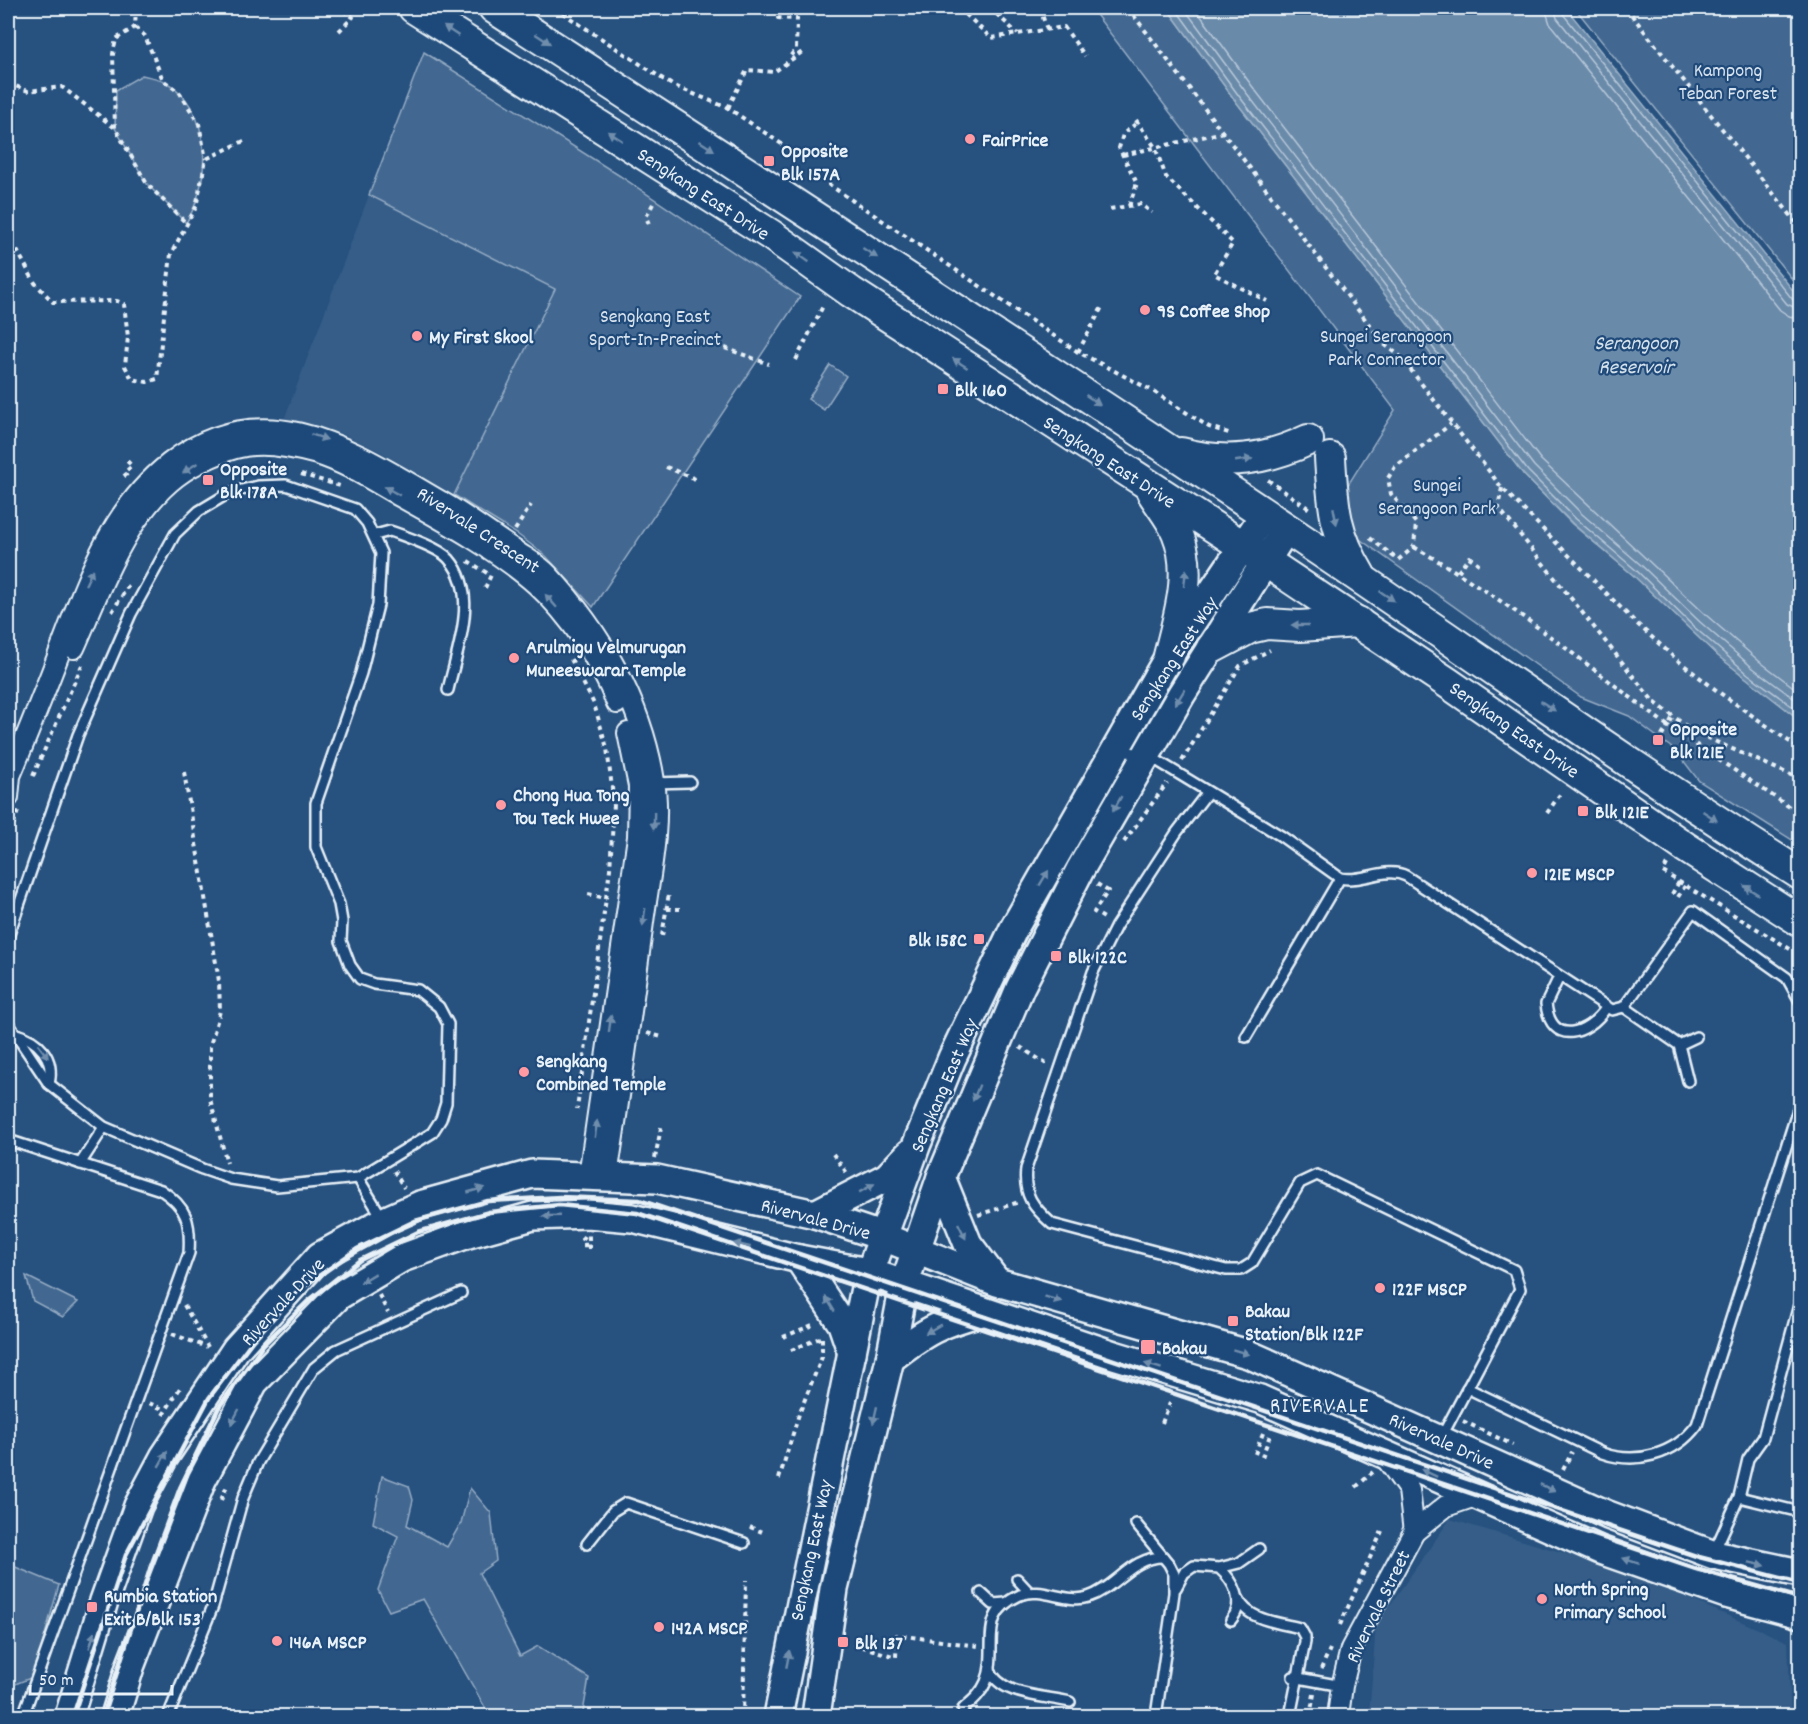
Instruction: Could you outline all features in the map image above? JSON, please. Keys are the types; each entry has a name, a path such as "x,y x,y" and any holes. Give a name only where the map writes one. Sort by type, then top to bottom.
{"main road":[{"name":"Sengkang East Drive","path":"414,8 771,235 851,292 1358,622 1685,847 1800,921"},
{"name":"Sengkang East Drive","path":"495,8 1362,579 1710,816 1800,874"},
{"path":"1166,449 1208,460 1236,461 1285,451 1319,449 1334,515 1346,552 1362,579"},
{"path":"1149,487 1177,532 1186,566 1183,596 1169,656"},
{"path":"1212,648 1250,628 1267,624 1300,626 1358,622"}],"street":[{"name":"Rivervale Crescent","path":"16,789 65,654 114,557 142,513 166,485 196,464 245,446 264,446 317,454 345,465 459,529 536,584 576,629 642,730 647,784 643,858 598,1176"},
{"name":"Sengkang East Way","path":"816,1716 834,1589 890,1359 904,1285 941,1177 1020,988 1080,870 1146,754 1212,648 1255,555 1275,522"},
{"name":"Sengkang East Way","path":"778,1716 868,1272 952,1058 1014,928 1169,656 1255,555"},
{"path":"815,1214 888,1177 916,1146"},
{"name":"Rivervale Drive","path":"69,1716 104,1601 138,1506 164,1456 236,1349 320,1256 384,1221 420,1205 532,1174 657,1179 815,1214 881,1236 997,1282 1248,1354 1608,1515 1714,1554 1800,1573"},
{"path":"941,1177 968,1244 997,1282"},
{"name":"Rivervale Drive","path":"115,1716 130,1667 202,1480 254,1382 338,1296 402,1258 468,1234 533,1216 588,1214 632,1218 868,1272 982,1312 1260,1399 1377,1461 1478,1495 1600,1550 1726,1594 1800,1614"},
{"path":"799,1258 842,1324 852,1353"},
{"path":"890,1359 916,1338 947,1321 982,1312"},
{"name":"Rivervale Street","path":"1377,1461 1409,1490 1414,1532"},
{"name":"Rivervale Street","path":"1338,1716 1351,1649 1414,1532 1446,1506 1478,1495"}],"lane":[{"path":"8,937 83,724 131,614 175,534 199,511 229,493 258,486 286,485 355,509 375,535 381,553 373,630 343,727 316,803 315,847 339,904 342,921 341,941 350,965 360,979 374,984 418,990 439,1007 448,1024 446,1103 441,1119 432,1132 358,1178 277,1186 231,1179 104,1127 49,1084 8,1023"},
{"path":"375,535 390,531 448,557 462,579 465,614 448,690"},
{"path":"1112,757 1127,752 1146,754 1281,836 1340,878 1350,880 1397,872 1606,1008 1612,1010 1624,1007 1693,911 1787,978 1800,1001"},
{"path":"647,784 690,782"},
{"path":"1207,793 1177,832 1116,926 1093,972 1026,1169 1024,1186 1029,1199 1052,1224 1226,1270 1241,1269 1252,1263 1300,1184 1317,1175 1514,1270 1520,1289 1440,1439"},
{"path":"1246,1037 1340,878"},
{"path":"1559,977 1546,1004 1552,1024 1563,1031 1574,1034 1584,1030 1606,1008"},
{"path":"1624,1007 1679,1045 1688,1081"},
{"path":"14,1033 36,1042 44,1050 52,1072 49,1084"},
{"path":"1679,1045 1696,1037"},
{"path":"1467,1388 1621,1460 1641,1458 1680,1444 1697,1425 1800,1103"},
{"path":"80,1164 104,1127"},
{"path":"8,1140 160,1190 177,1201 185,1212 190,1235 189,1253 176,1291 24,1716"},
{"path":"358,1178 384,1221"},
{"path":"169,1714 213,1606 243,1498 258,1462 314,1368 336,1350 461,1293"},
{"path":"1714,1554 1739,1497 1748,1459 1763,1438 1800,1301"},
{"path":"1739,1497 1800,1512"},
{"path":"587,1544 613,1510 626,1503 744,1543"},
{"path":"1136,1524 1174,1574 1174,1593 1156,1716"},
{"path":"1174,1593 1184,1573 1194,1566 1219,1568 1239,1563 1258,1549"},
{"path":"963,1709 982,1690 988,1679 992,1622 997,1611 1006,1603 1029,1592 1087,1597 1142,1561 1163,1557"},
{"path":"1219,1568 1227,1575 1241,1607 1250,1613 1300,1628 1304,1632 1305,1642 1295,1678 1292,1714"},
{"path":"1017,1579 1029,1592"},
{"path":"981,1593 993,1604 1006,1603"},
{"path":"1231,1620 1238,1609 1239,1599"},
{"path":"989,1664 997,1681 1007,1688 1070,1702"},
{"path":"1295,1678 1342,1686"}],"path":[{"path":"135,27 136,8"},
{"path":"339,8 353,17 339,31"},
{"path":"555,8 672,85 728,108 792,151"},
{"path":"728,108 747,70 774,72 796,49 797,19 778,18 778,8"},
{"path":"959,8 991,38 1064,27 1085,56"},
{"path":"990,8 1018,34"},
{"path":"1040,8 1047,30"},
{"path":"1128,8 1384,344 1400,356 1502,488 1633,620 1676,659 1800,749"},
{"path":"1626,8 1800,227"},
{"path":"115,128 113,54 116,39 135,27"},
{"path":"8,234 35,283 53,302 117,301 124,303 128,337 125,366 132,379 147,382 157,380 171,254 196,207 206,159 199,124 180,93 164,80 145,36 135,27"},
{"path":"785,62 802,52"},
{"path":"8,84 28,91 62,87 115,128 147,184 186,222"},
{"path":"1129,206 1137,183 1119,148 1123,134 1137,122 1155,147 1166,177 1233,243 1214,274 1267,301"},
{"path":"1123,155 1224,132"},
{"path":"206,159 246,140"},
{"path":"828,184 1078,352 1151,390 1209,427 1236,435"},
{"path":"649,224 646,217 655,200"},
{"path":"1110,208 1141,204 1152,213"},
{"path":"796,360 823,306"},
{"path":"1078,352 1102,308"},
{"path":"725,348 769,364"},
{"path":"1398,560 1414,547 1416,524 1391,494 1388,478 1395,467 1451,424"},
{"path":"1257,458 1260,474 1312,510"},
{"path":"128,478 124,473 132,466 128,460 138,468"},
{"path":"666,467 698,480"},
{"path":"297,474 349,490"},
{"path":"1502,488 1498,507 1653,701 1694,732 1800,779"},
{"path":"512,534 531,505"},
{"path":"1414,547 1458,572 1580,659 1668,726 1800,814"},
{"path":"462,557 498,580"},
{"path":"1458,572 1469,557 1479,564"},
{"path":"485,588 491,575"},
{"path":"108,617 133,578"},
{"path":"567,652 594,704 607,748 612,779 613,816 606,898 577,1112"},
{"path":"8,841 16,789 84,661 92,664"},
{"path":"1662,736 1673,717"},
{"path":"184,772 219,981 220,1011 210,1046 210,1099 231,1179"},
{"path":"1547,813 1561,793"},
{"path":"1672,856 1663,872 1800,955"},
{"path":"1672,894 1679,882"},
{"path":"1678,897 1685,886"},
{"path":"588,894 606,898"},
{"path":"667,909 680,909"},
{"path":"647,1034 662,1037"},
{"path":"1020,1047 1059,1072"},
{"path":"655,1158 662,1123"},
{"path":"833,1154 849,1176"},
{"path":"395,1174 407,1193"},
{"path":"974,1217 1029,1199"},
{"path":"588,1234 587,1249 582,1239 588,1234"},
{"path":"580,1235 599,1234"},
{"path":"368,1298 387,1289"},
{"path":"162,1331 208,1347 176,1291"},
{"path":"378,1293 386,1309"},
{"path":"780,1479 799,1414 822,1357 822,1337 812,1314"},
{"path":"783,1337 816,1324"},
{"path":"791,1350 822,1337"},
{"path":"1162,1423 1170,1403"},
{"path":"1255,1454 1263,1433"},
{"path":"1262,1457 1270,1435"},
{"path":"1563,1470 1569,1457"},
{"path":"1356,1487 1377,1461"},
{"path":"221,1500 229,1480"},
{"path":"750,1527 762,1532"},
{"path":"743,1716 746,1580"},
{"path":"854,1644 896,1657 897,1635 991,1647"}],"shaded area":[{"path":"369,195 556,289 454,495 377,450 345,435 314,425 283,422"},
{"name":"North Spring Primary School","path":"1450,1519 1628,1572 1788,1642 1791,1716 1369,1716 1376,1625"}],"green space":[{"name":"Sungei Serangoon Park","path":"1091,8 1167,8 1234,99 1524,475 1572,524 1633,575 1718,656 1800,720 1800,845 1699,781 1676,751 1629,716 1581,697 1333,520 1346,488 1395,410"},
{"name":"Kampong Teban Forest","path":"1575,8 1800,8 1800,289"},
{"name":"Sengkang East Sport-In-Precinct","path":"424,52 620,176 800,297 593,607 546,556 517,534 454,495 555,289 369,195"},
{"path":"142,75 164,81 180,93 192,108 199,126 203,146 203,166 195,206 186,223 147,184 115,128 116,90"},
{"path":"830,365 846,376 824,410 808,399"},
{"path":"26,1276 78,1302 63,1317 33,1301"},
{"path":"382,1476 409,1486 413,1500 407,1525 447,1547 461,1523 470,1488 491,1513 496,1561 479,1573 520,1656 538,1646 589,1678 583,1712 594,1716 490,1716 423,1599 389,1611 378,1590 398,1536 373,1523"},
{"path":"8,1564 59,1585 33,1677 8,1687"}],"water":[{"name":"Serangoon Reservoir","path":"1167,8 1566,8 1800,299 1800,720 1718,656 1633,575 1573,524 1524,475 1234,99"}],"railway":[{"path":"73,1716 126,1555 209,1398 253,1340 299,1290 357,1249 415,1221 488,1201 560,1197 639,1200 1699,1557 1800,1583"},
{"path":"103,1716 151,1566 180,1488 219,1407 263,1345 307,1302 360,1260 418,1232 489,1212 559,1205 637,1213 1696,1569 1800,1598"}],"place":[{"name":"FairPrice","path":"970,139"},
{"name":"Opposite Blk 157A","path":"769,161"},
{"name":"9S Coffee Shop","path":"1145,310"},
{"name":"My First Skool","path":"417,336"},
{"name":"Blk 160","path":"943,389"},
{"name":"Opposite Blk 178A","path":"208,480"},
{"name":"Arulmigu Velmurugan Muneeswarar Temple","path":"514,658"},
{"name":"Opposite Blk 121E","path":"1658,740"},
{"name":"Chong Hua Tong Tou Teck Hwee","path":"501,805"},
{"name":"Blk 121E","path":"1583,811"},
{"name":"121E MSCP","path":"1532,873"},
{"name":"Blk 158C","path":"979,939"},
{"name":"Blk 122C","path":"1056,956"},
{"name":"Sengkang Combined Temple","path":"524,1072"},
{"name":"122F MSCP","path":"1380,1288"},
{"name":"Bakau Station/Blk 122F","path":"1233,1321"},
{"name":"Bakau","path":"1148,1347"},
{"name":"North Spring Primary School","path":"1542,1599"},
{"name":"Rumbia Station Exit B/Blk 153","path":"92,1607"},
{"name":"142A MSCP","path":"659,1627"},
{"name":"146A MSCP","path":"277,1641"},
{"name":"Blk 137","path":"843,1642"}],"district":[{"name":"RIVERVALE","path":"1320,1405"}],"park label":[{"name":"Sungei Serangoon Park Connector","path":"1386,346"}]}
